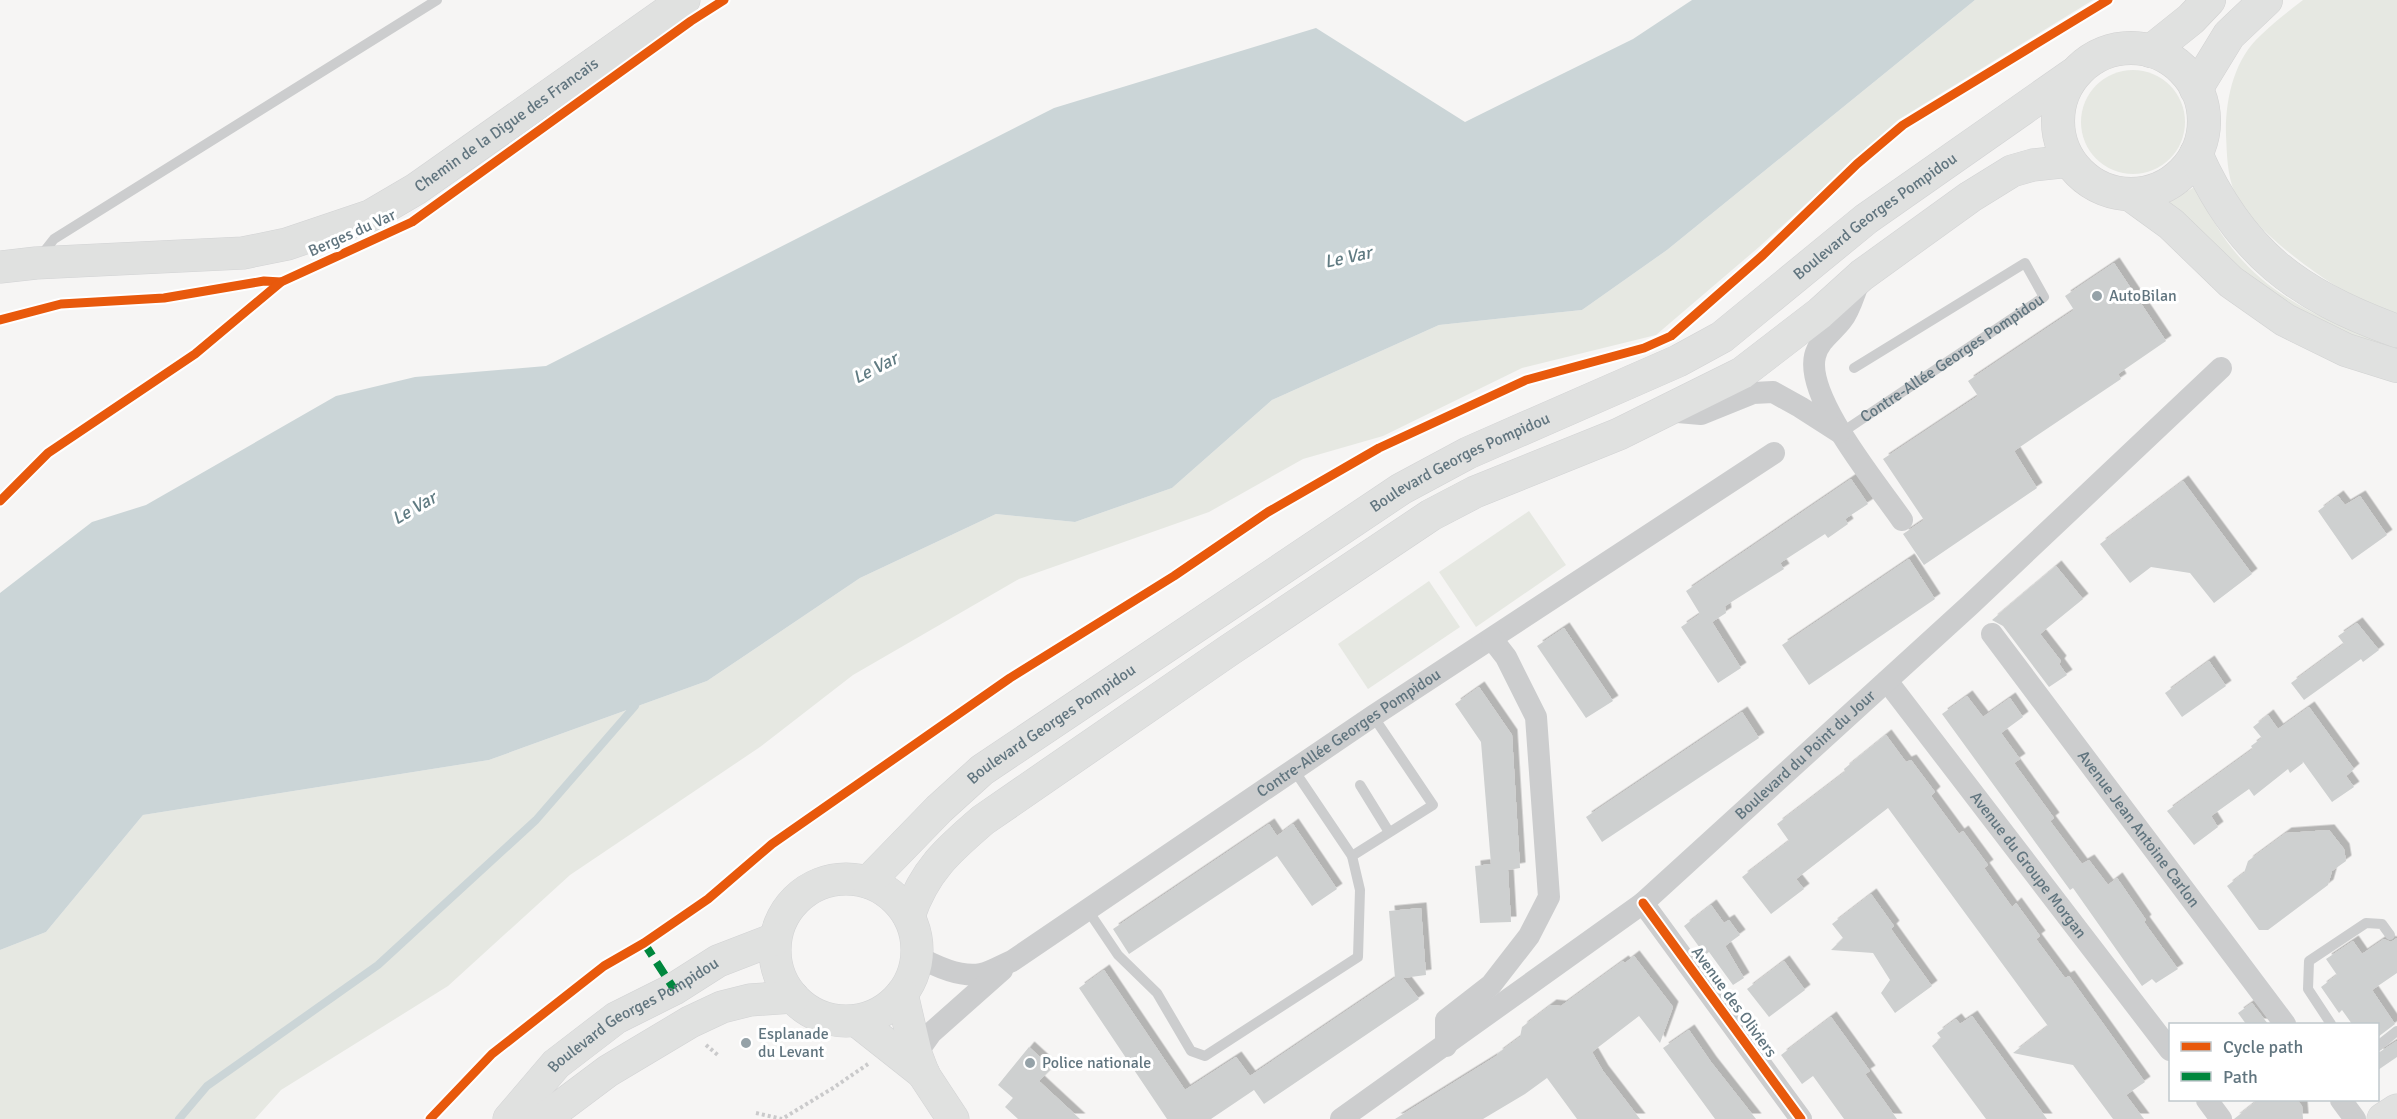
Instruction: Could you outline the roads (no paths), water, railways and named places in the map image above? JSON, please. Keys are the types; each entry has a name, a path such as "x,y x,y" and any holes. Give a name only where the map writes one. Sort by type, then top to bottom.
{"main road":[{"name":"Chemin de la Digue des Francais","path":"0,267 36,263 243,254 287,244 370,216 416,189 684,0"},
{"path":"2151,51 2191,19 2209,0"},
{"path":"2196,89 2229,35 2266,0"},
{"path":"2127,48 2151,51 2170,59 2187,75 2196,89 2204,115 2203,135 2196,154 2180,176 2157,189 2131,195 2109,191 2088,181 2070,161 2062,145 2058,122 2061,100 2073,74 2105,52 2127,48"},
{"name":"Boulevard Georges Pompidou","path":"868,882 939,808 982,770 1401,489 1468,453 1678,361 1722,337 1866,219 2073,74"},
{"path":"2196,154 2231,220 2263,257 2296,283 2330,303 2397,332"},
{"name":"Boulevard Georges Pompidou","path":"909,916 917,892 932,869 948,849 983,820 1431,514 1475,492 1619,434 1742,373 1820,313 1862,275 1925,228 2012,171 2033,165 2070,161"},
{"path":"2131,195 2171,224 2231,282 2285,320 2346,350 2397,366"},
{"path":"848,878 868,882 884,889 898,901 909,916 917,942 913,976 903,994 882,1011 857,1021 839,1021 822,1017 806,1009 793,997 781,980 776,960 775,939 792,902 808,889 827,881 848,878"},
{"name":"Boulevard Georges Pompidou","path":"510,1119 556,1064 616,1018 674,988 718,961 775,939"},
{"path":"903,994 920,1064 954,1119"},
{"name":"Boulevard Georges Pompidou","path":"544,1119 608,1071 690,1022 722,1008 750,1000 793,997"},
{"path":"857,1021 920,1064"},
{"path":"2383,1119 2397,1110"}],"street":[{"path":"1862,275 1843,319 1825,337 1815,356 1814,378 1841,433 1902,520"},
{"name":"Boulevard du Point du Jour","path":"1341,1119 1359,1112 1643,903 1887,681 2220,369"},
{"path":"1664,411 1701,414 1753,393 1773,392 1800,406 1841,433"},
{"name":"Contre-Allée Georges Pompidou","path":"917,956 934,965 959,973 980,974 1012,961 1373,716 1774,453"},
{"name":"Avenue Jean Antoine Carlon","path":"1992,634 2284,1023"},
{"path":"1446,1046 1446,1020 1491,985 1529,936 1549,897 1536,717 1506,657 1492,639"},
{"name":"Avenue du Groupe Morgan","path":"1887,681 2169,1049"},
{"name":"Avenue des Oliviers","path":"1643,903 1801,1119"},
{"path":"920,1064 931,1033 1012,961"},
{"path":"2208,1101 2221,1119"},
{"path":"2342,1101 2355,1119"}],"lane":[{"path":"36,263 54,239 437,0"},
{"name":"Contre-Allée Georges Pompidou","path":"1841,433 2044,297 2025,263 1854,368"},
{"path":"1352,856 1433,805 1373,716"},
{"path":"1087,909 1118,955 1157,993 1191,1051 1205,1056 1358,957 1360,890 1352,856 1294,770"},
{"path":"1360,785 1389,832"},
{"path":"2330,1023 2308,989 2309,961 2366,923 2382,924 2390,935"},
{"path":"2379,1045 2397,1031"}],"water":[{"name":"Le Var","path":"1692,0 1975,0 1667,250 1582,310 1439,325 1272,400 1172,488 1075,522 996,514 860,578 707,681 489,760 143,815 46,932 0,950 0,593 92,522 146,505 336,396 415,377 546,366 1054,108 1316,28 1465,122 1633,39"}],"waterway":[{"path":"179,1119 207,1086 378,965 536,820 635,706 637,699"}],"place":[{"name":"AutoBilan","path":"2097,296"},
{"name":"Esplanade du Levant","path":"746,1043"},
{"name":"Police nationale","path":"1030,1063"}]}
